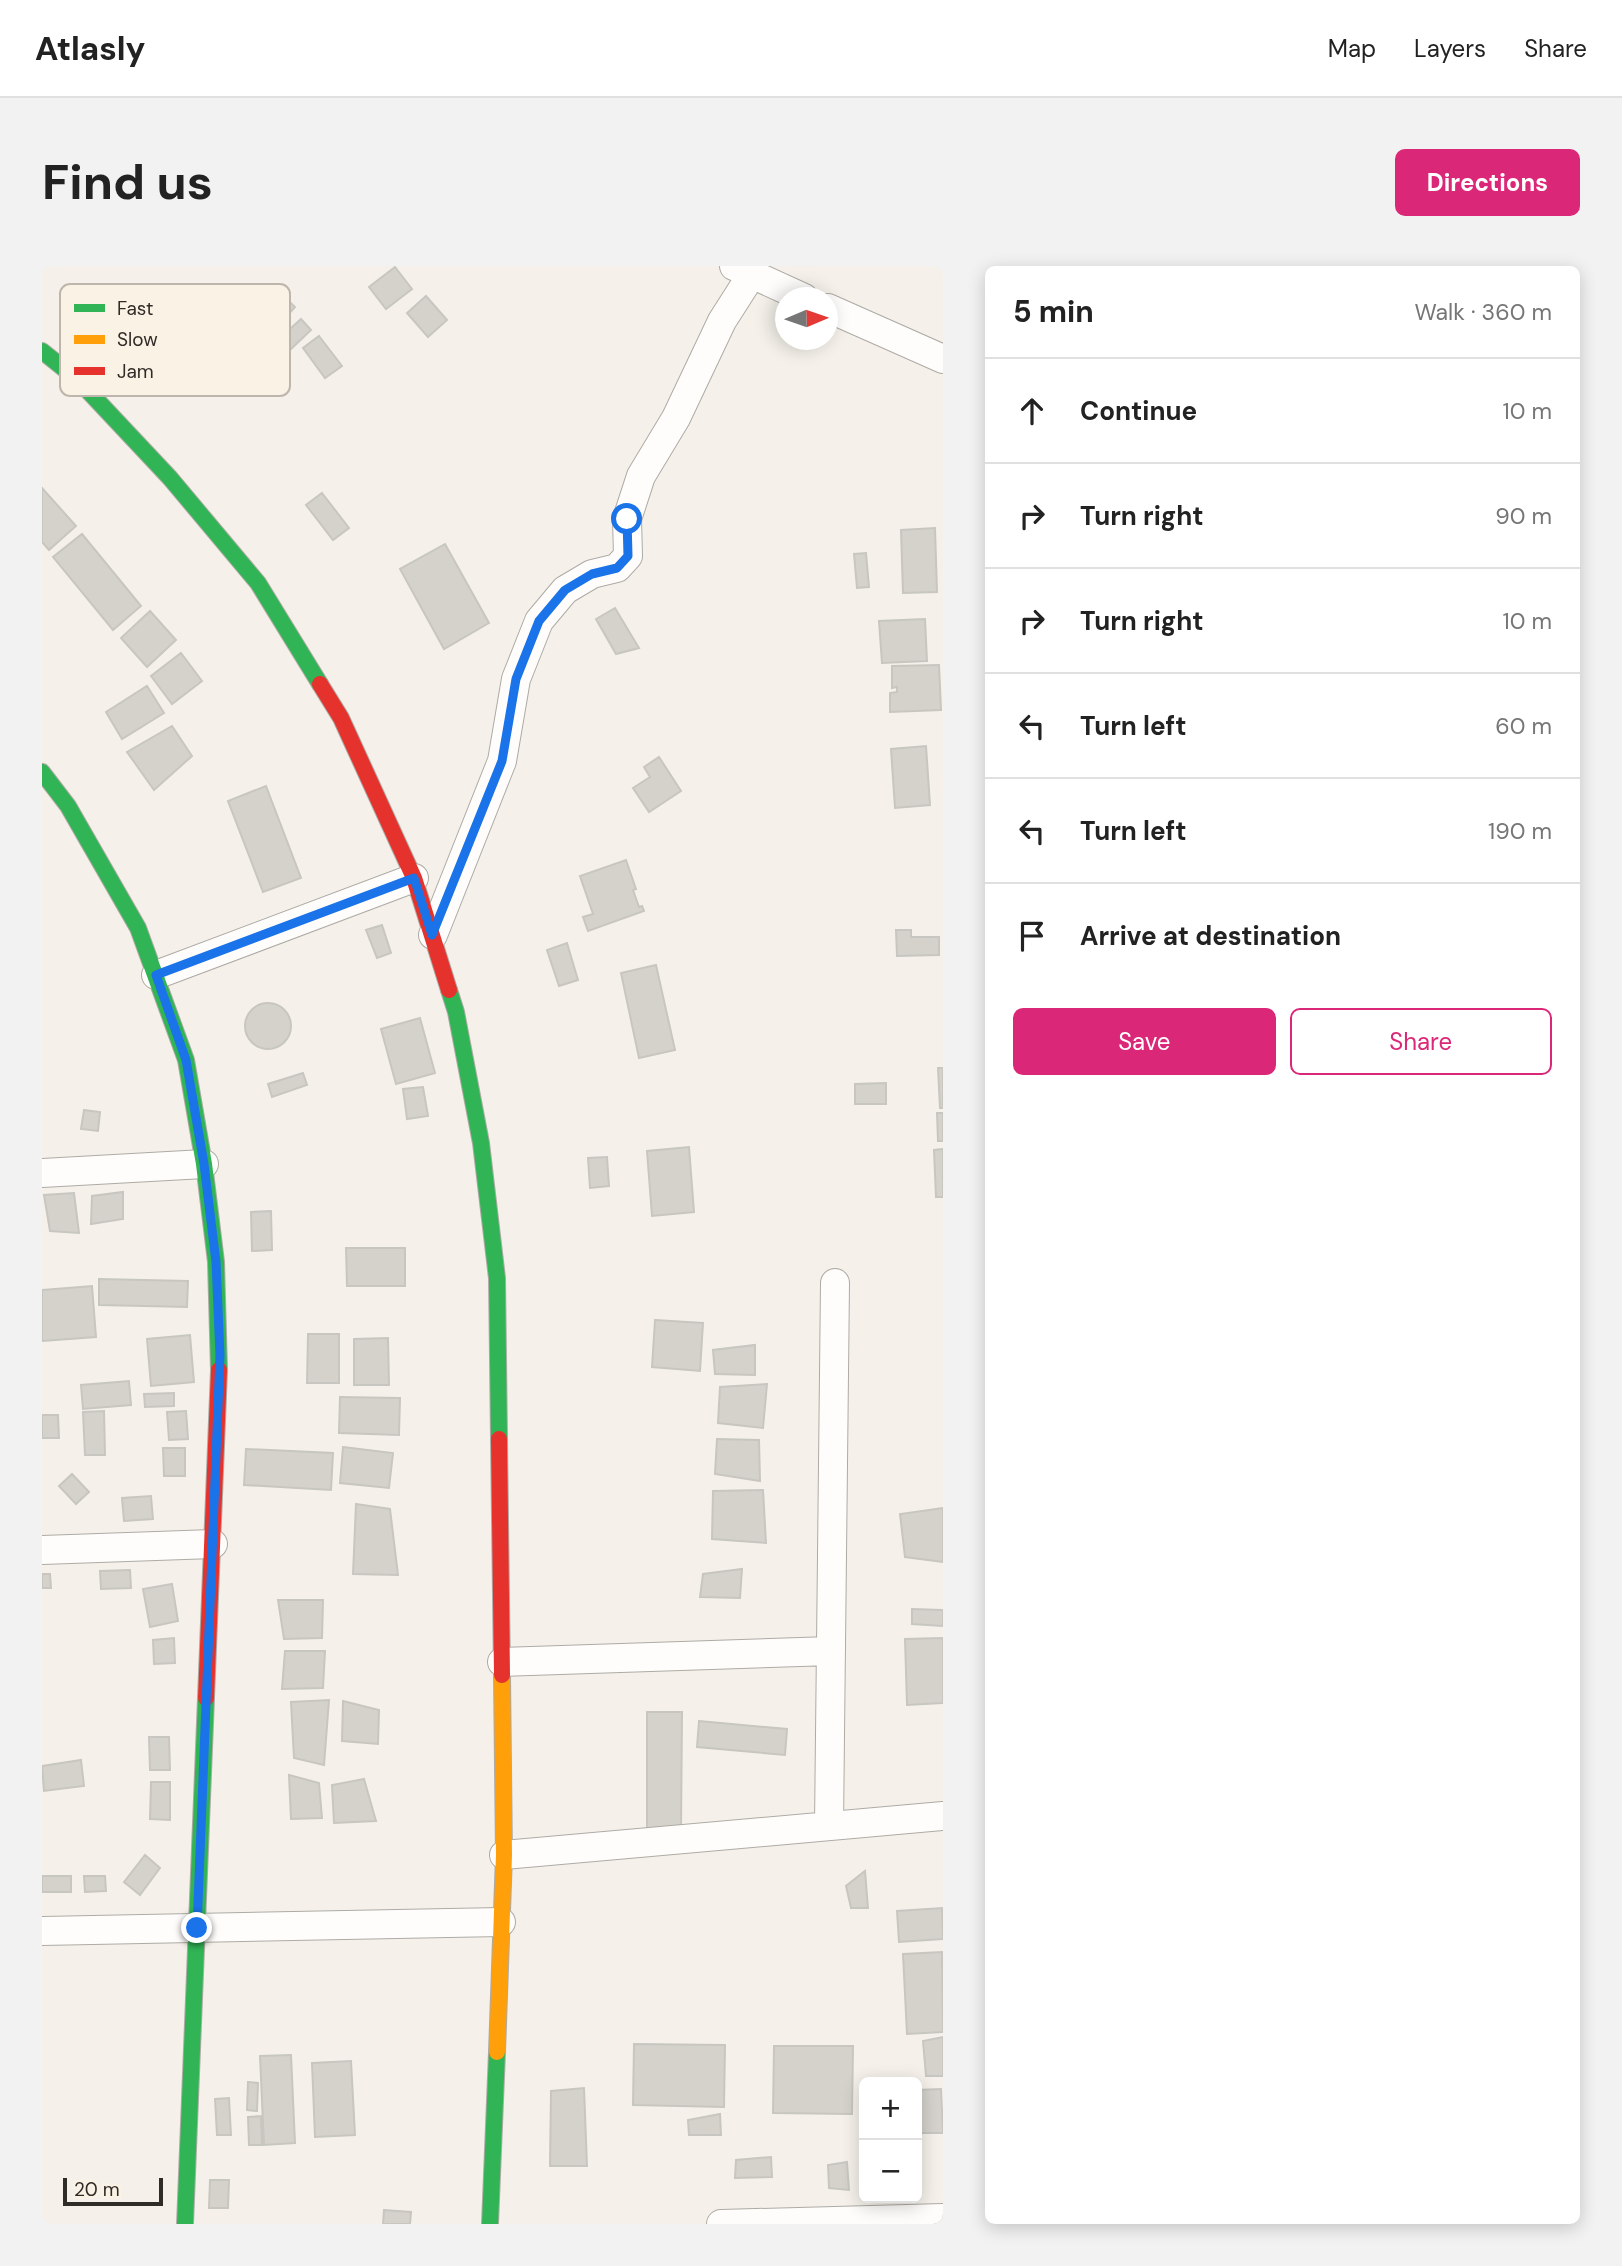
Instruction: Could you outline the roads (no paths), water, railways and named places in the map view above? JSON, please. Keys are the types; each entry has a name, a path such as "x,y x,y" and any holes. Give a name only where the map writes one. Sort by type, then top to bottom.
{"street":[{"path":"432,935 502,761 516,679 539,621 565,590 592,574 617,568 628,556 627,519 641,476 676,418 743,270 780,287"},
{"path":"838,312 943,359"},
{"path":"42,351 60,365"},
{"path":"93,396 161,468 258,583 341,718 414,878 456,1012 481,1143 497,1278 504,1855 490,2224"},
{"path":"42,772 68,806 138,928 156,975 186,1060 204,1164 216,1262 220,1355 185,2224"},
{"path":"156,975 414,878"},
{"path":"42,1173 204,1164"},
{"path":"829,1826 835,1283"},
{"path":"42,1550 213,1544"},
{"path":"502,1662 831,1651"},
{"path":"504,1855 943,1816"},
{"path":"42,1931 501,1922"},
{"path":"721,2224 943,2218"}]}
